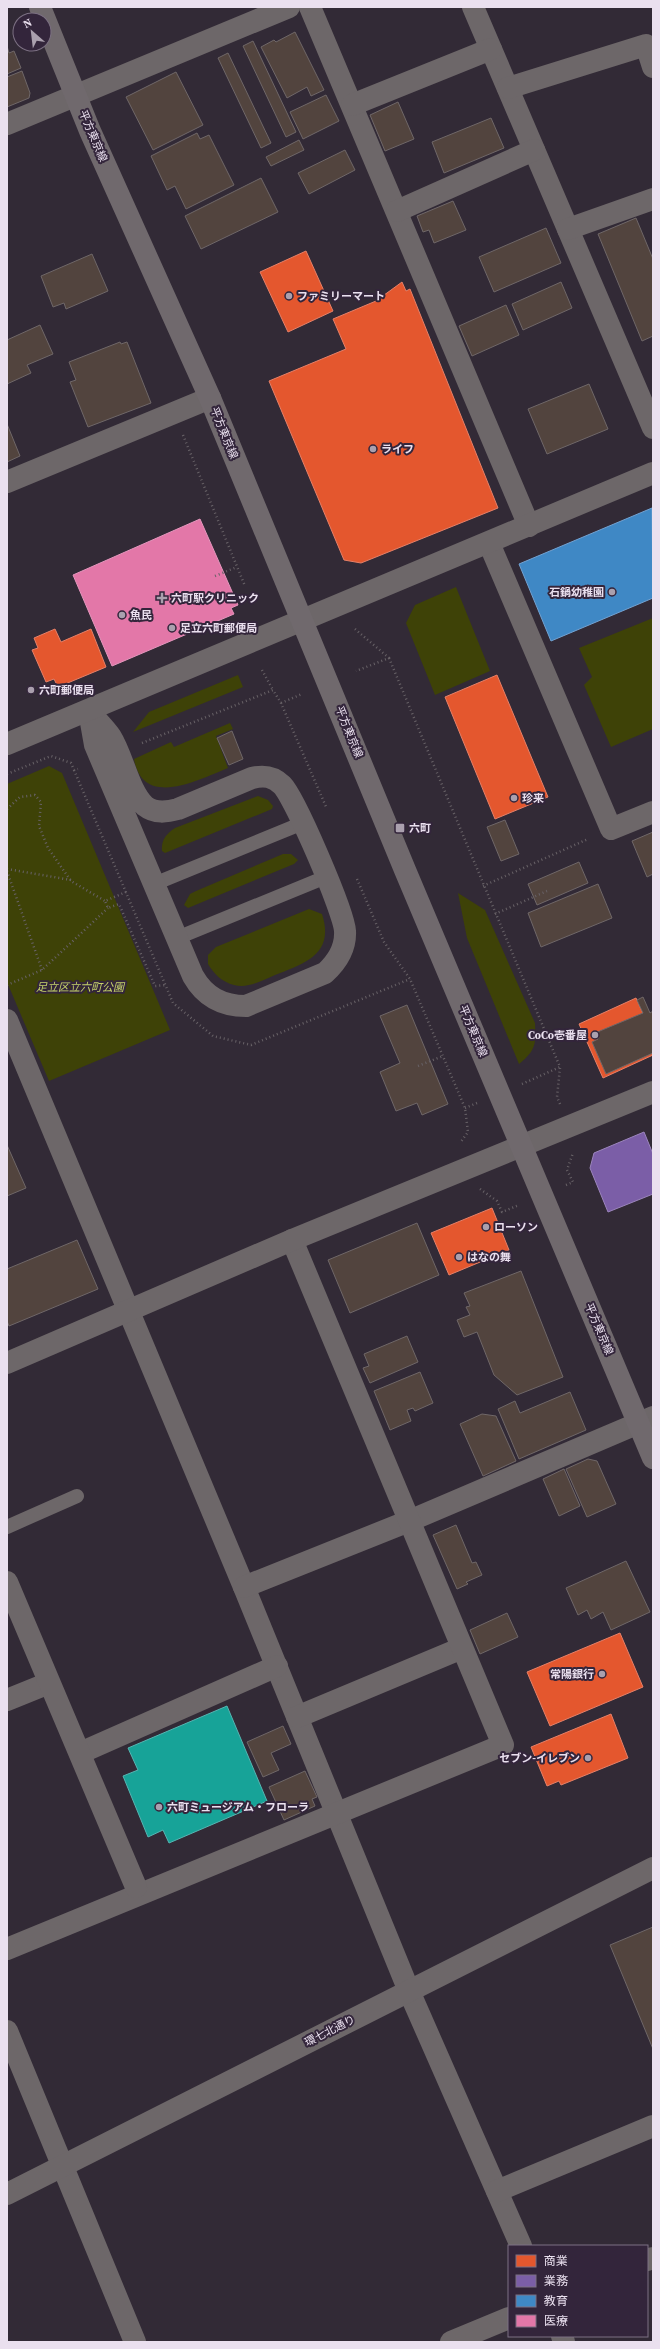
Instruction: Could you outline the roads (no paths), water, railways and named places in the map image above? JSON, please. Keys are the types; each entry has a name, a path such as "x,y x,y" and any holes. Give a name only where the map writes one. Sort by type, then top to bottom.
{"main road":[{"name":"平方東京線","path":"40,7 76,96 210,398 522,1145 646,1420 653,1458"}],"street":[{"path":"7,124 289,7"},
{"path":"310,7 529,526"},
{"path":"473,7 653,428"},
{"path":"508,88 646,45 653,67"},
{"path":"352,105 491,49"},
{"path":"397,211 534,150"},
{"path":"568,229 653,199"},
{"path":"7,482 210,398"},
{"path":"7,744 89,711 653,473"},
{"path":"489,543 610,830 653,812"},
{"path":"89,711 111,738 144,805 153,811 165,812 178,809 252,778 262,776 274,778 283,786 303,823 343,917 345,931 344,941 338,959 324,973 246,1006 233,1006 220,1002 208,995 193,976 95,745 89,711"},
{"path":"7,1020 13,1049 128,1312 277,1666 410,1991 521,2245"},
{"path":"7,1363 292,1240 653,1092"},
{"path":"7,1950 137,1891 337,1813 503,1745 292,1240"},
{"path":"244,1588 409,1521 646,1420"},
{"path":"7,1582 137,1891"},
{"path":"297,1717 462,1648"},
{"path":"80,1753 277,1666"},
{"path":"7,1700 49,1683"},
{"name":"環七北通り","path":"7,2194 653,1868"},
{"path":"7,2031 135,2342"},
{"path":"497,2191 653,2126"},
{"path":"452,2342 508,2318"}],"lane":[{"path":"154,884 303,823"},
{"path":"177,938 326,877"},
{"path":"7,1527 77,1496"}],"place":[{"name":"ファミリーマート","path":"289,296"},
{"name":"ライフ","path":"373,449"},
{"name":"石鍋幼稚園","path":"612,592"},
{"name":"六町駅クリニック","path":"162,598"},
{"name":"魚民","path":"122,615"},
{"name":"足立六町郵便局","path":"172,628"},
{"name":"六町郵便局","path":"31,690"},
{"name":"珍来","path":"514,798"},
{"name":"六町","path":"400,828"},
{"name":"CoCo壱番屋","path":"595,1035"},
{"name":"ローソン","path":"486,1227"},
{"name":"はなの舞","path":"459,1257"},
{"name":"常陽銀行","path":"602,1674"},
{"name":"セブン-イレブン","path":"588,1758"},
{"name":"六町ミュージアム・フローラ","path":"159,1807"}],"park label":[{"name":"足立区立六町公園","path":"80,987"}]}
